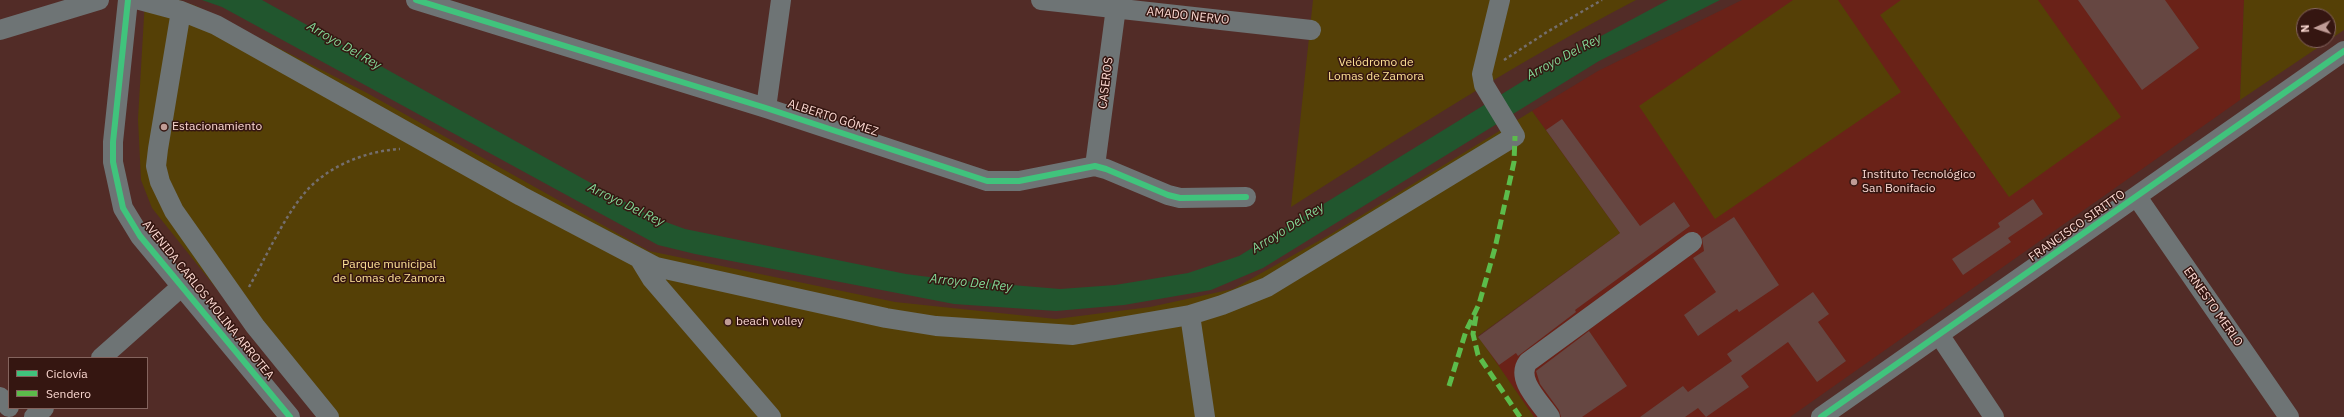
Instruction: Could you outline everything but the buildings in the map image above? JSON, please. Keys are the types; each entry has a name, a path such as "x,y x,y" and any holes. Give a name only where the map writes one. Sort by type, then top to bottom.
{"street":[{"path":"0,30 99,0"},
{"name":"AVENIDA CARLOS MOLINA ARROTEA","path":"128,0 113,142 117,187 123,208 132,224 181,287 290,417"},
{"path":"140,0 181,12 216,25 428,145 641,261 670,271 886,318 936,326 1073,336 1190,315 1222,306 1267,287 1515,136 1483,80 1500,0"},
{"name":"ALBERTO GÓMEZ","path":"416,0 441,4 766,108 987,181 1019,181 1095,166 1106,168 1168,195 1180,198 1246,198"},
{"path":"766,108 781,0"},
{"name":"AMADO NERVO","path":"1041,0 1116,4 1311,30"},
{"name":"CASEROS","path":"1095,166 1116,4"},
{"path":"181,12 158,149 156,166 158,176 174,211 248,316 329,417"},
{"name":"FRANCISCO SIRITTO","path":"1821,417 1940,336 2137,197 2341,58"},
{"name":"ERNESTO MERLO","path":"2137,197 2289,417"},
{"path":"1550,417 1525,381 1524,371 1528,362 1692,242"},
{"path":"641,261 652,279 771,417"},
{"path":"102,357 181,287"},
{"path":"1190,315 1204,417"},
{"path":"1940,336 1994,417"},
{"path":"0,397 8,405"},
{"path":"12,409 18,417"},
{"path":"34,417 43,409"}],"path":[{"path":"1483,80 1547,32 1602,0"},
{"path":"248,316 244,301 250,286 299,201 313,184 336,167 365,155 428,145"}],"shaded area":[{"name":"Instituto Tecnológico San Bonifacio","path":"1742,0 2244,0 2240,100 1790,417 1534,417 1478,337 1620,233 1532,111 1598,71"}],"green space":[{"name":"Parque municipal de Lomas de Zamora","path":"145,0 179,0 196,6 367,93 649,251 895,302 1056,319 1150,307 1233,289 1331,234 1532,111 1620,233 1478,336 1534,417 319,417 152,208 141,180 138,119"},
{"name":"Velódromo de Lomas de Zamora","path":"1313,0 1636,0 1504,74 1418,126 1291,207"},
{"path":"1793,0 1838,0 1901,92 1715,219 1639,106"},
{"path":"1901,0 2038,0 2121,117 2009,197 1880,15"},
{"path":"2244,0 2344,0 2344,30 2336,35 2336,8 2296,8 2296,48 2317,48 2240,100"}],"water":[{"name":"Arroyo Del Rey","path":"202,0 262,0 652,217 685,229 906,274 952,280 1060,289 1115,285 1188,273 1239,256 1562,57 1668,0 1720,0 1599,61 1263,268 1211,290 1124,305 1056,311 954,304 695,254 658,245 222,7"}],"marked path":[{"path":"1449,386 1466,331 1479,304 1495,248 1514,162 1515,136"},
{"path":"1476,316 1473,334 1478,355 1520,417"}],"cycle path":[{"path":"128,0 113,142 113,162 123,208 140,236 290,417"},
{"path":"416,0 766,108 987,181 1019,181 1095,166 1106,169 1168,195 1180,198 1246,197"},
{"path":"1821,417 2344,51"}],"place":[{"name":"Estacionamiento","path":"164,127"},
{"name":"Instituto Tecnológico San Bonifacio","path":"1854,182"},
{"name":"beach volley","path":"728,322"}]}
